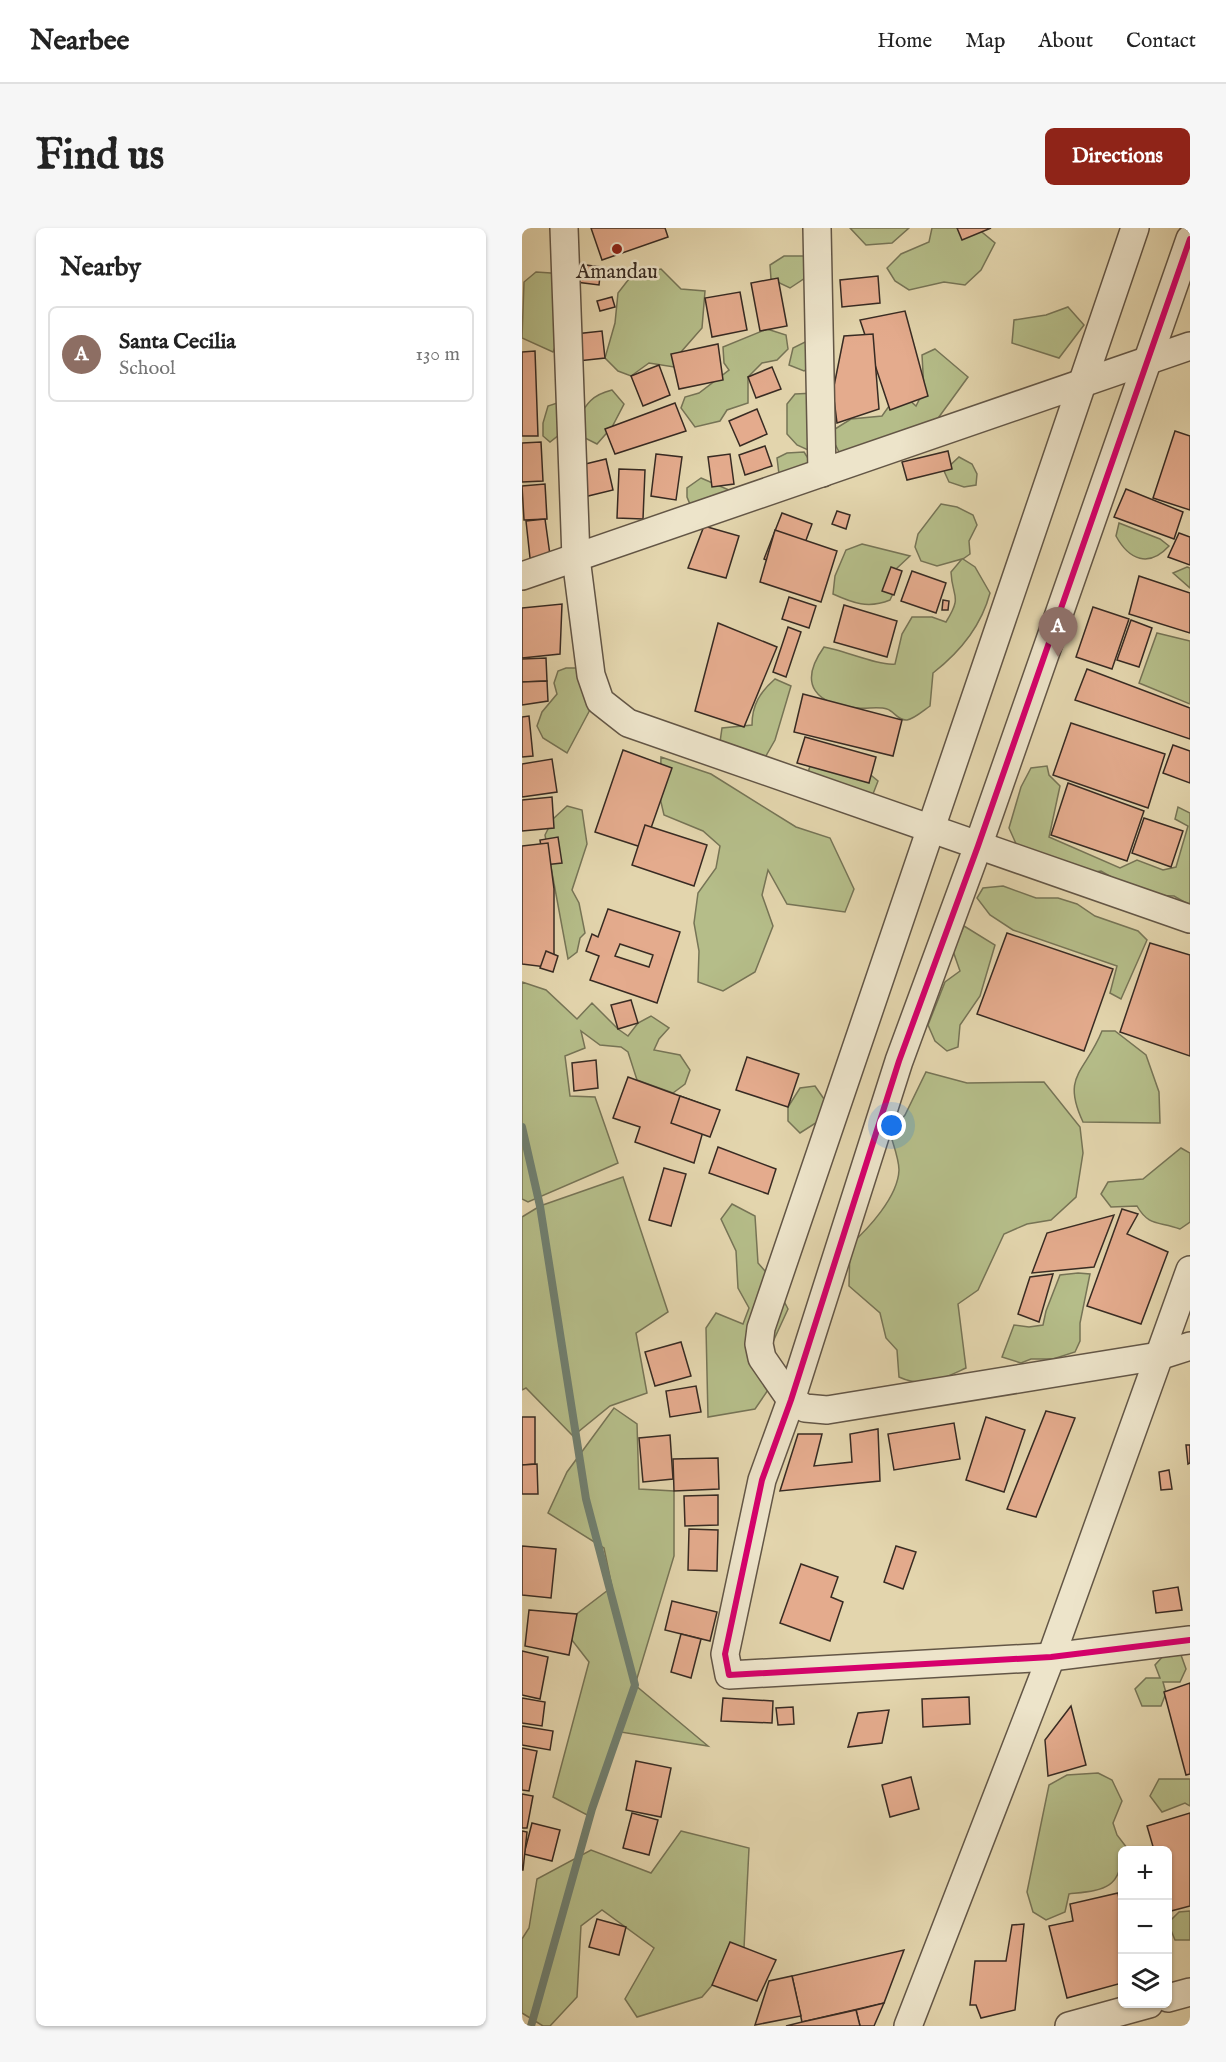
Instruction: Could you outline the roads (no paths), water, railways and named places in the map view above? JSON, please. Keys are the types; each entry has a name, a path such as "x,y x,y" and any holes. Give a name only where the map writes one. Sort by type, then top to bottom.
{"street":[{"path":"564,228 576,558 591,675 600,701 628,723 1190,919"},
{"path":"817,228 822,473"},
{"path":"1135,228 929,827 761,1328 759,1344 762,1358 791,1400 805,1408 827,1410 1159,1356 1190,1346"},
{"path":"1190,239 978,846 899,1061 791,1400 762,1480 725,1654 729,1675 1051,1657 1190,1640"},
{"path":"522,576 1190,346"},
{"path":"908,2026 1051,1657 1190,1270"},
{"path":"1172,1997 1190,1992"},
{"path":"1070,2026 1135,2008"}],"waterway":[{"path":"522,1127 540,1206 586,1499 635,1685 592,1809 531,2026"}],"place":[{"name":"Amandau","path":"617,249"},
{"name":"Santa Cecilia","path":"1058,657"}]}
